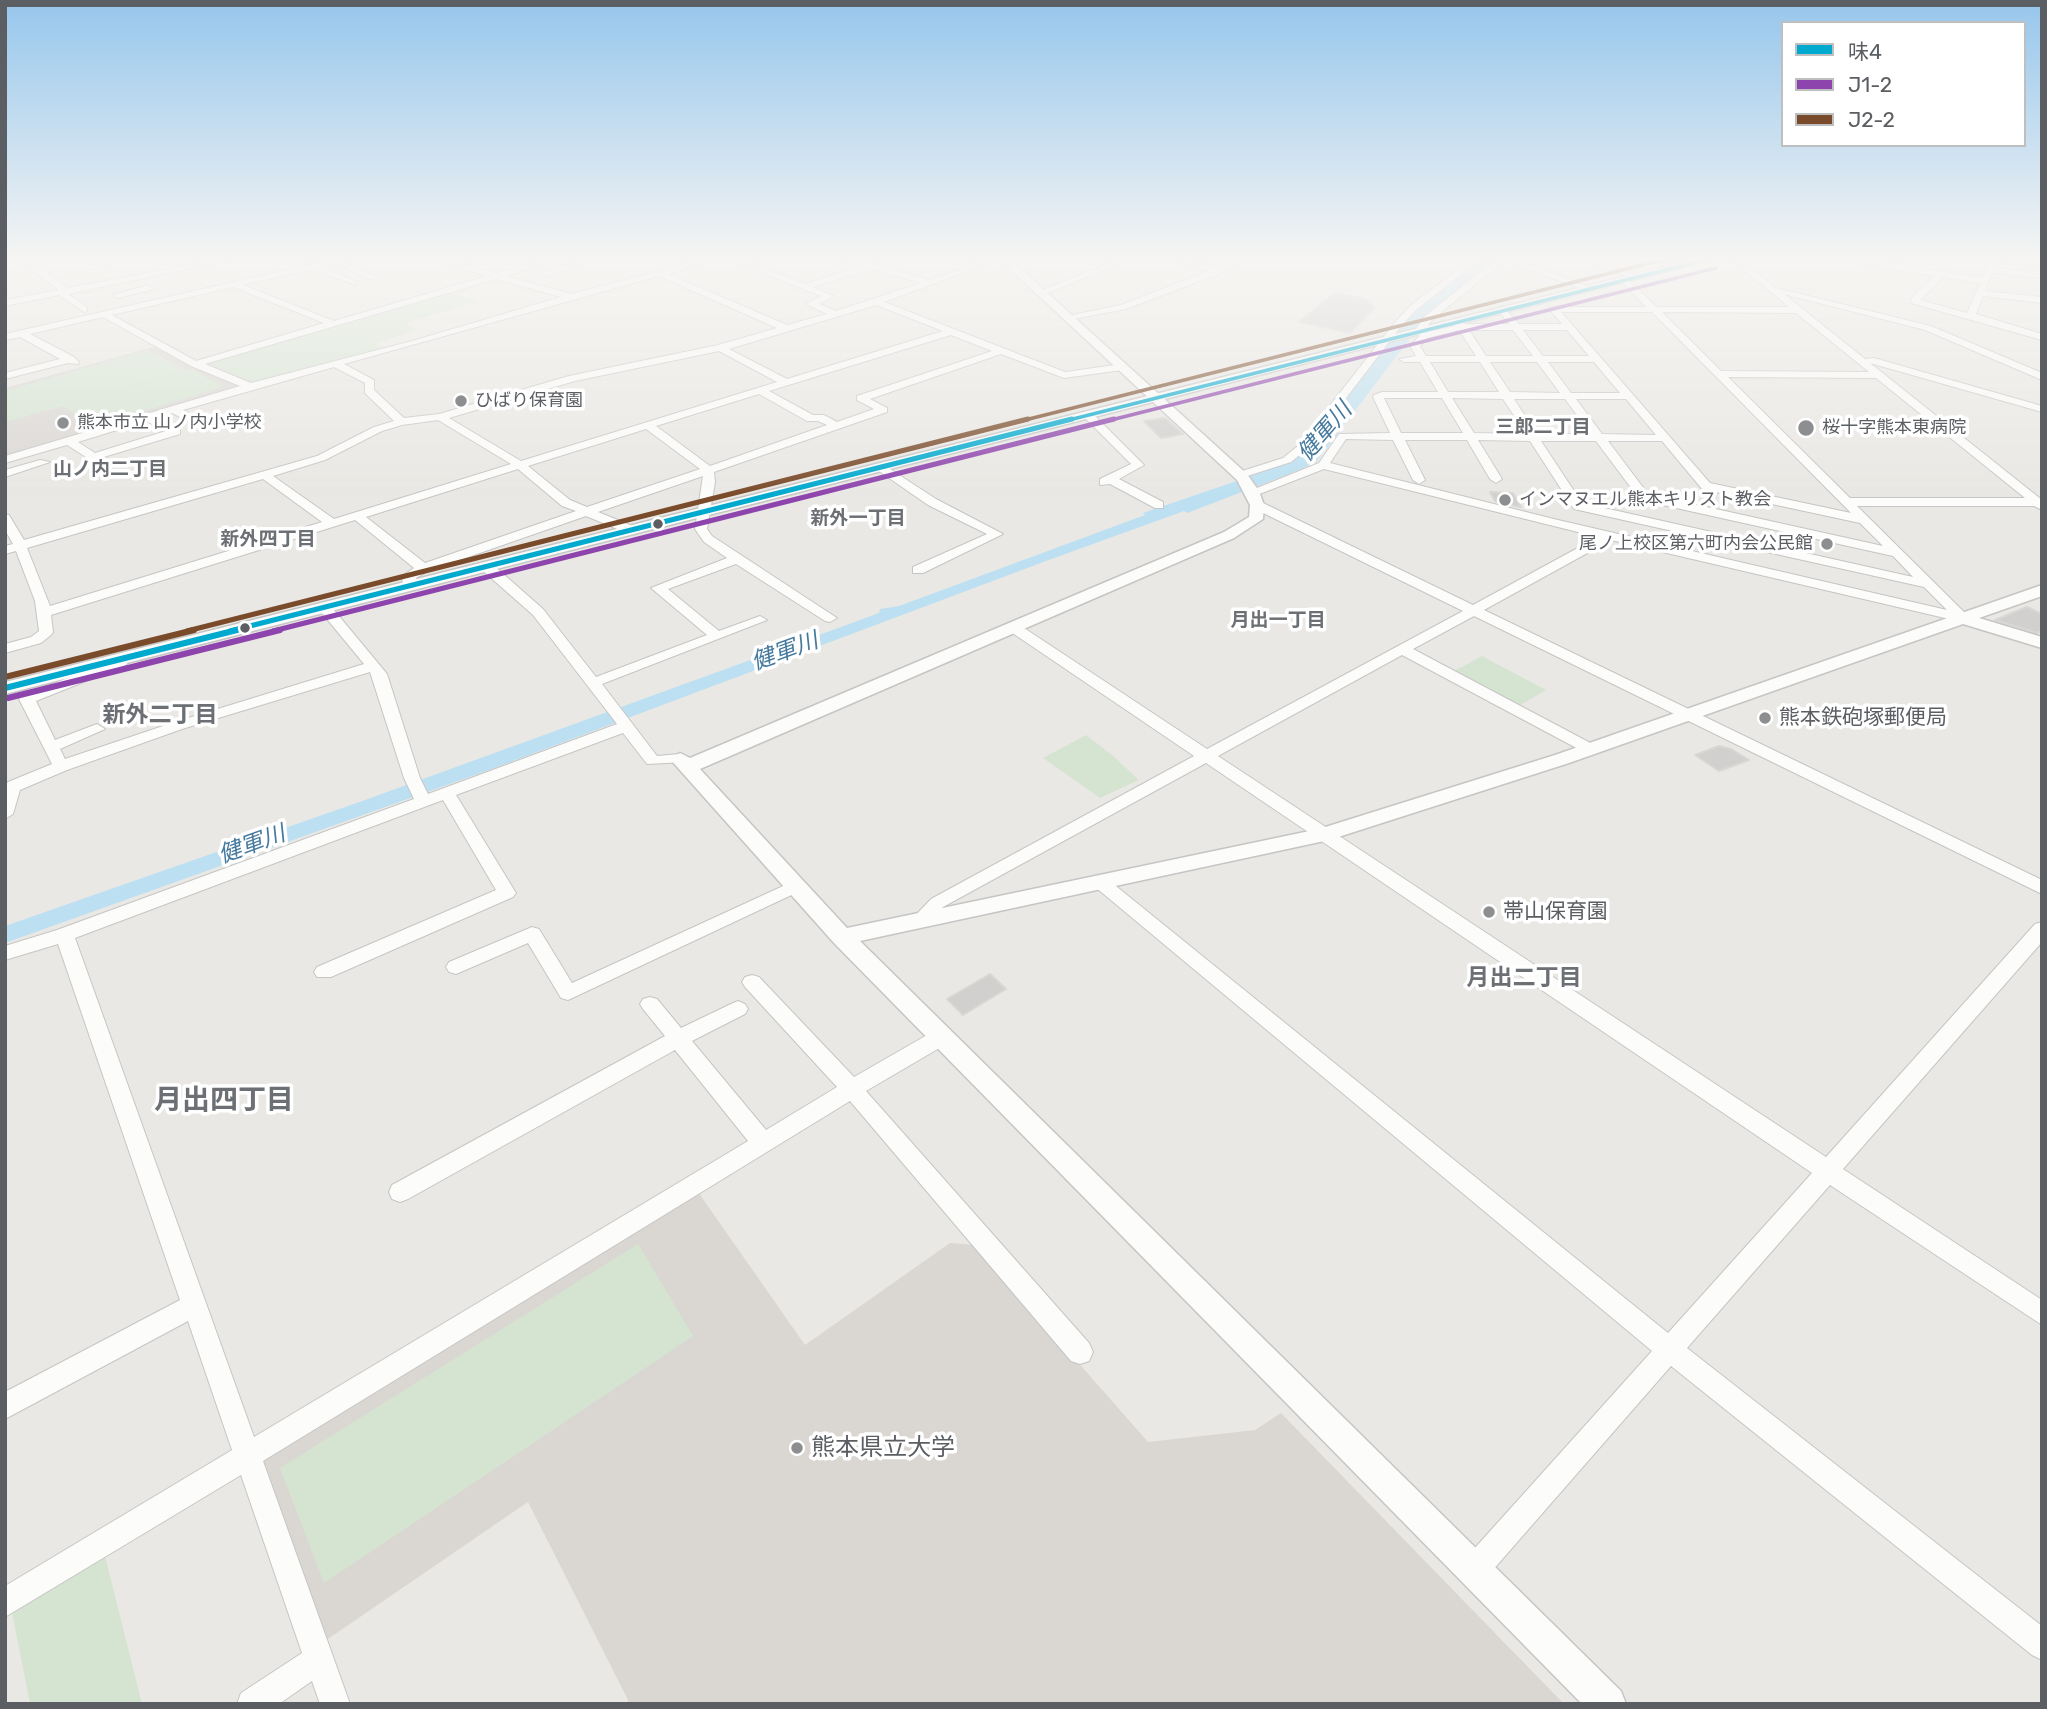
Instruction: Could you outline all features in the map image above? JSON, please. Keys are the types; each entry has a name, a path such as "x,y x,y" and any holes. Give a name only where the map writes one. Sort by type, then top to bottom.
{"main road":[{"path":"5,688 1396,338"}],"street":[{"path":"5,376 72,360 29,338"},
{"path":"147,338 195,364 250,386"},
{"path":"195,364 286,338"},
{"path":"5,460 250,386 430,338"},
{"path":"5,550 321,458 364,434 401,422 440,417 573,378 720,348 756,338"},
{"path":"45,612 931,338"},
{"path":"969,338 1063,375 1122,367"},
{"path":"673,762 1013,627 1250,525 1258,514 1254,496 1241,476 1090,338"},
{"path":"1241,476 1287,460 1303,447 1386,338"},
{"path":"1422,338 1415,346 1496,480"},
{"path":"1468,338 1578,506"},
{"path":"1524,338 1644,497 1897,552"},
{"path":"1580,338 1706,486 1864,520"},
{"path":"1683,338 1962,618"},
{"path":"1834,338 2039,504"},
{"path":"1951,338 2042,377"},
{"path":"720,348 787,383"},
{"path":"410,586 409,576 423,568 883,410 861,398 1000,351"},
{"path":"1857,355 1884,366 2042,409"},
{"path":"1404,359 1599,359"},
{"path":"334,363 370,382 369,391 401,422"},
{"path":"1721,374 1880,375"},
{"path":"761,391 811,419 820,417 836,426"},
{"path":"1419,480 1378,397 1382,395 1629,396"},
{"path":"173,409 204,425"},
{"path":"1088,415 1138,465 1107,481 1159,505"},
{"path":"69,441 93,457 176,432 147,417"},
{"path":"440,417 520,465 566,503 631,530"},
{"path":"647,425 700,462 708,471 701,529 708,539 830,618"},
{"path":"1254,496 1323,465 1343,436 1665,438"},
{"path":"5,474 44,462"},
{"path":"1323,465 1557,524 1962,618 2042,643"},
{"path":"880,467 932,502 997,534 918,570"},
{"path":"265,475 332,524"},
{"path":"1693,556 1718,489"},
{"path":"1254,496 1473,611 2042,888"},
{"path":"1846,502 2039,504"},
{"path":"1557,524 1567,503 1928,584"},
{"path":"356,516 423,568"},
{"path":"5,518 20,545 45,612 46,632 36,640 5,649"},
{"path":"921,919 937,903 1609,536"},
{"path":"1837,589 1848,542"},
{"path":"717,636 658,588 737,559"},
{"path":"487,567 538,612 626,725 673,762 842,937 1608,1704"},
{"path":"842,937 1322,835 1590,749 2042,590"},
{"path":"324,607 380,674 412,778 423,800"},
{"path":"592,683 761,620"},
{"path":"1013,627 2042,1314"},
{"path":"1403,650 1590,749"},
{"path":"61,766 27,699 142,654"},
{"path":"5,814 10,791 14,786 61,766 177,726 373,666"},
{"path":"5,953 64,935 626,725"},
{"path":"53,746 97,729"},
{"path":"324,972 507,893 447,793"},
{"path":"1100,882 1669,1349 2042,1644"},
{"path":"456,967 532,934 568,993 794,887"},
{"path":"1475,1569 2042,929"},
{"path":"64,935 335,1704"},
{"path":"752,982 852,1089 1080,1352"},
{"path":"650,1004 763,1143"},
{"path":"400,1192 679,1038 738,1009"},
{"path":"5,1603 942,1037"},
{"path":"5,1406 194,1305"},
{"path":"252,1704 319,1659"}],"shaded area":[{"name":"熊本市立 山ノ内小学校","path":"157,346 240,385 5,458 5,388"},
{"name":"熊本県立大学","path":"698,1192 805,1345 950,1243 975,1245 1148,1442 1255,1430 1281,1413 1564,1704 627,1704 628,1700 528,1502 325,1641 262,1465 268,1454"}],"green space":[{"path":"292,338 394,338 375,344 389,348 257,382 247,383 205,366 209,362"},
{"name":"熊本市立 山ノ内小学校","path":"147,350 187,370 100,395 192,369 223,387 92,426 63,406 5,422 5,391"},
{"path":"1482,656 1546,690 1517,707 1452,672"},
{"path":"1086,735 1139,780 1100,798 1043,758"},
{"path":"638,1244 693,1336 324,1583 280,1468"},
{"path":"105,1556 142,1704 30,1704 12,1612"}],"water":[{"name":"健軍川","path":"1391,338 1411,338 1316,462 1302,469 1187,513 1184,511 1046,561 500,766 5,943 5,926 365,800 879,613 880,609 899,606 1145,515 1143,513 1289,463 1303,452"}],"building":[{"path":"1165,418 1183,434 1161,438 1144,421"},
{"name":"インマヌエル熊本キリスト教会","path":"1490,492 1513,493 1521,507 1495,501"},
{"path":"2027,607 2042,614 2042,631 2037,633 1995,620"},
{"path":"1719,746 1731,749 1749,760 1719,771 1695,755"},
{"path":"990,974 1006,989 963,1015 947,999"}],"transit line":[{"name":"J2-2","path":"5,677 1353,338"},
{"name":"味4","path":"5,688 1396,338"},
{"name":"J1-2","path":"8,698 1439,338"}],"place":[{"name":"ひばり保育園","path":"461,401"},
{"name":"熊本市立 山ノ内小学校","path":"63,423"},
{"name":"桜十字熊本東病院","path":"1806,428"},
{"name":"インマヌエル熊本キリスト教会","path":"1505,500"},
{"name":"尾ノ上校区第六町内会公民館","path":"1827,544"},
{"name":"熊本鉄砲塚郵便局","path":"1765,718"},
{"name":"帯山保育園","path":"1489,912"},
{"name":"熊本県立大学","path":"797,1448"}],"district":[{"name":"三郎二丁目","path":"1543,428"},
{"name":"山ノ内二丁目","path":"110,470"},
{"name":"新外一丁目","path":"858,519"},
{"name":"新外四丁目","path":"268,540"},
{"name":"月出一丁目","path":"1278,621"},
{"name":"新外二丁目","path":"160,715"},
{"name":"月出二丁目","path":"1524,978"},
{"name":"月出四丁目","path":"224,1101"}]}
